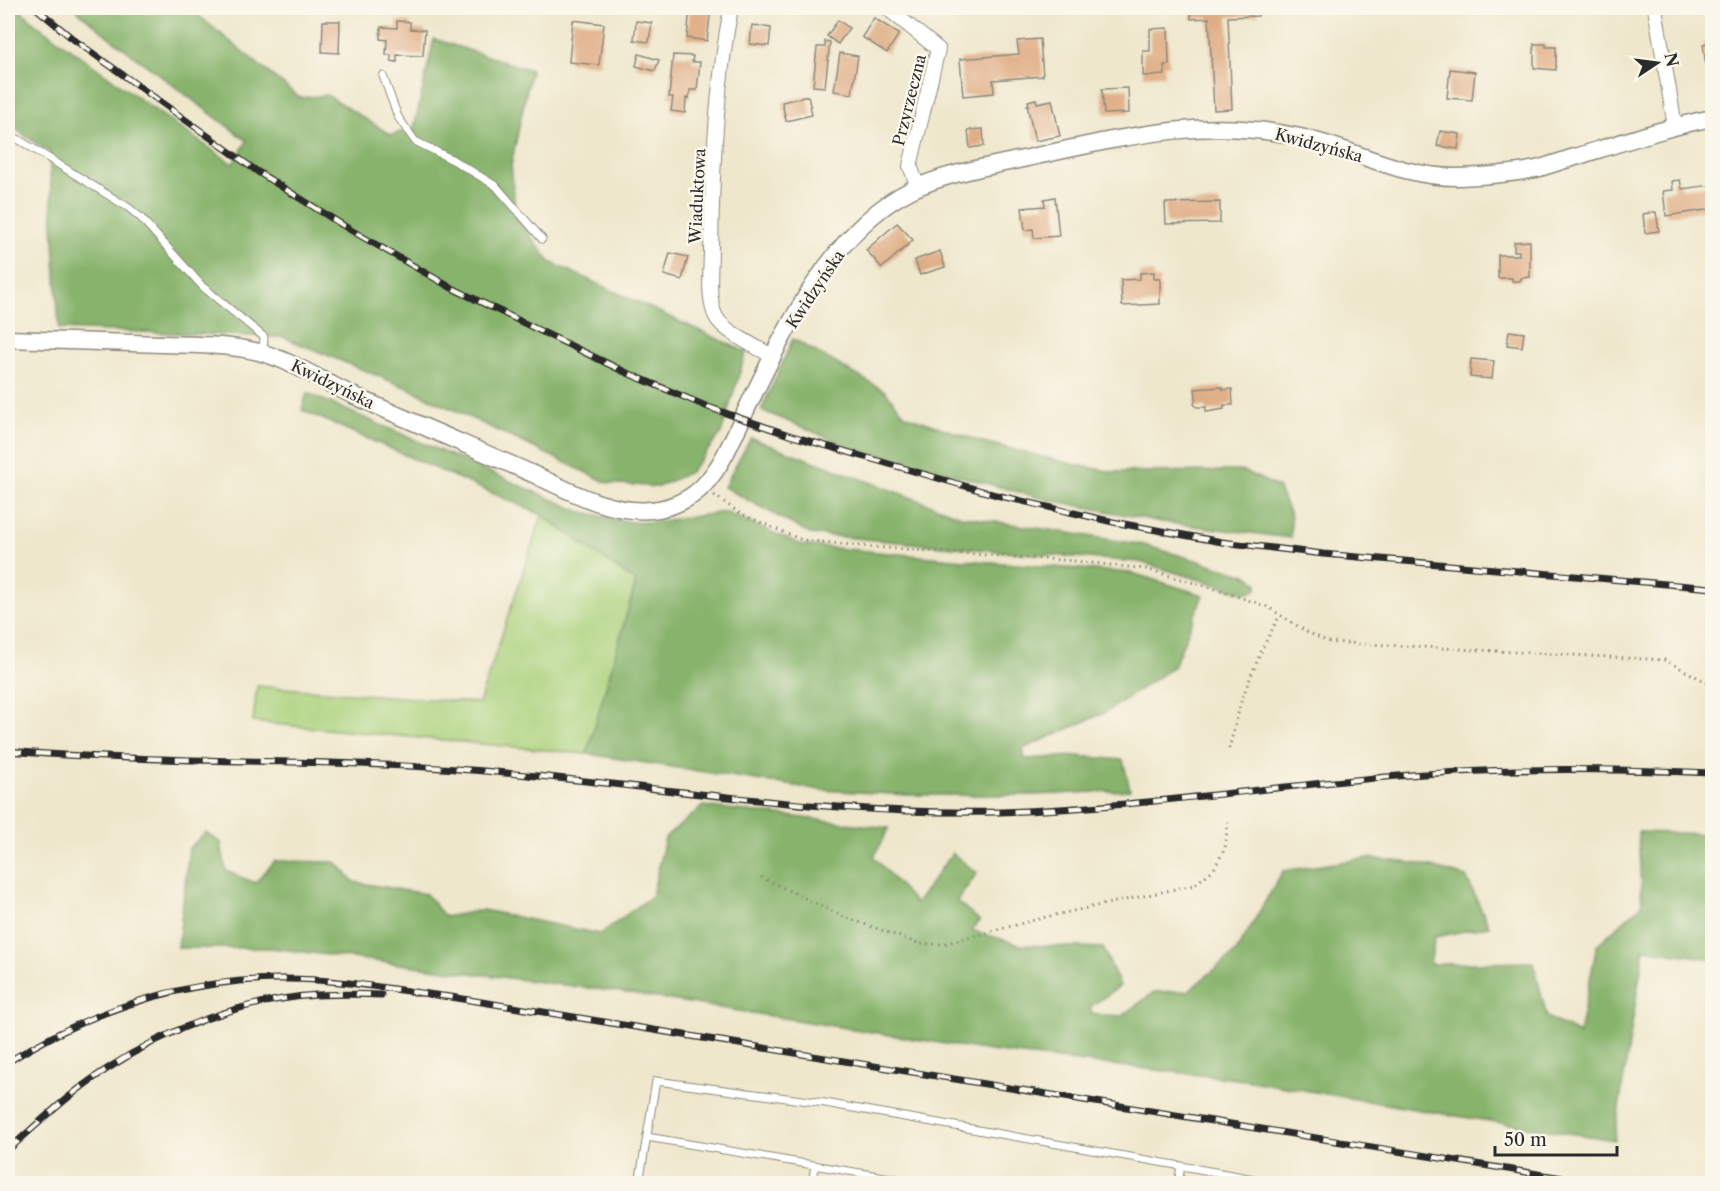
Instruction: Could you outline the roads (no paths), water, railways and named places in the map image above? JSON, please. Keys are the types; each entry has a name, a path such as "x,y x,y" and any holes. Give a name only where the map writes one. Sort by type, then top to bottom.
{"street":[{"name":"Wiaduktowa","path":"731,8 718,111 712,199 713,307 720,322 729,330 772,356"},
{"name":"Przyrzeczna","path":"887,8 938,49 910,166 918,187"},
{"path":"1654,8 1675,126"},
{"name":"Kwidzyńska","path":"8,339 210,346 240,348 263,353 299,367 351,395 577,494 623,510 648,510 668,507 691,496 703,486 721,464 772,356 820,276 851,236 880,210 908,192 940,178 1139,134 1184,129 1257,129 1303,137 1408,172 1457,177 1495,175 1535,169 1675,126 1713,118"}],"lane":[{"path":"383,76 398,117 415,141 453,159 496,186 542,239"},
{"path":"8,133 115,198 141,218 203,287 264,337 263,353"},
{"path":"639,1184 656,1081 825,1103 1283,1184"},
{"path":"647,1137 926,1184"},
{"path":"813,1184 815,1165"},
{"path":"1178,1184 1181,1166"}],"railway":[{"path":"36,8 73,39 258,172 349,229 450,287 625,372 708,407 789,435 996,495 1113,522 1222,542 1323,554 1712,588"},
{"path":"8,751 124,758 413,766 538,776 802,804 934,812 1049,810 1338,781 1468,771 1590,769 1712,773"},
{"path":"8,1062 71,1027 138,1001 172,992 242,981 322,980 451,997 1599,1184"},
{"path":"8,1150 94,1078 155,1041 207,1018 289,998 325,995 381,995"}]}
